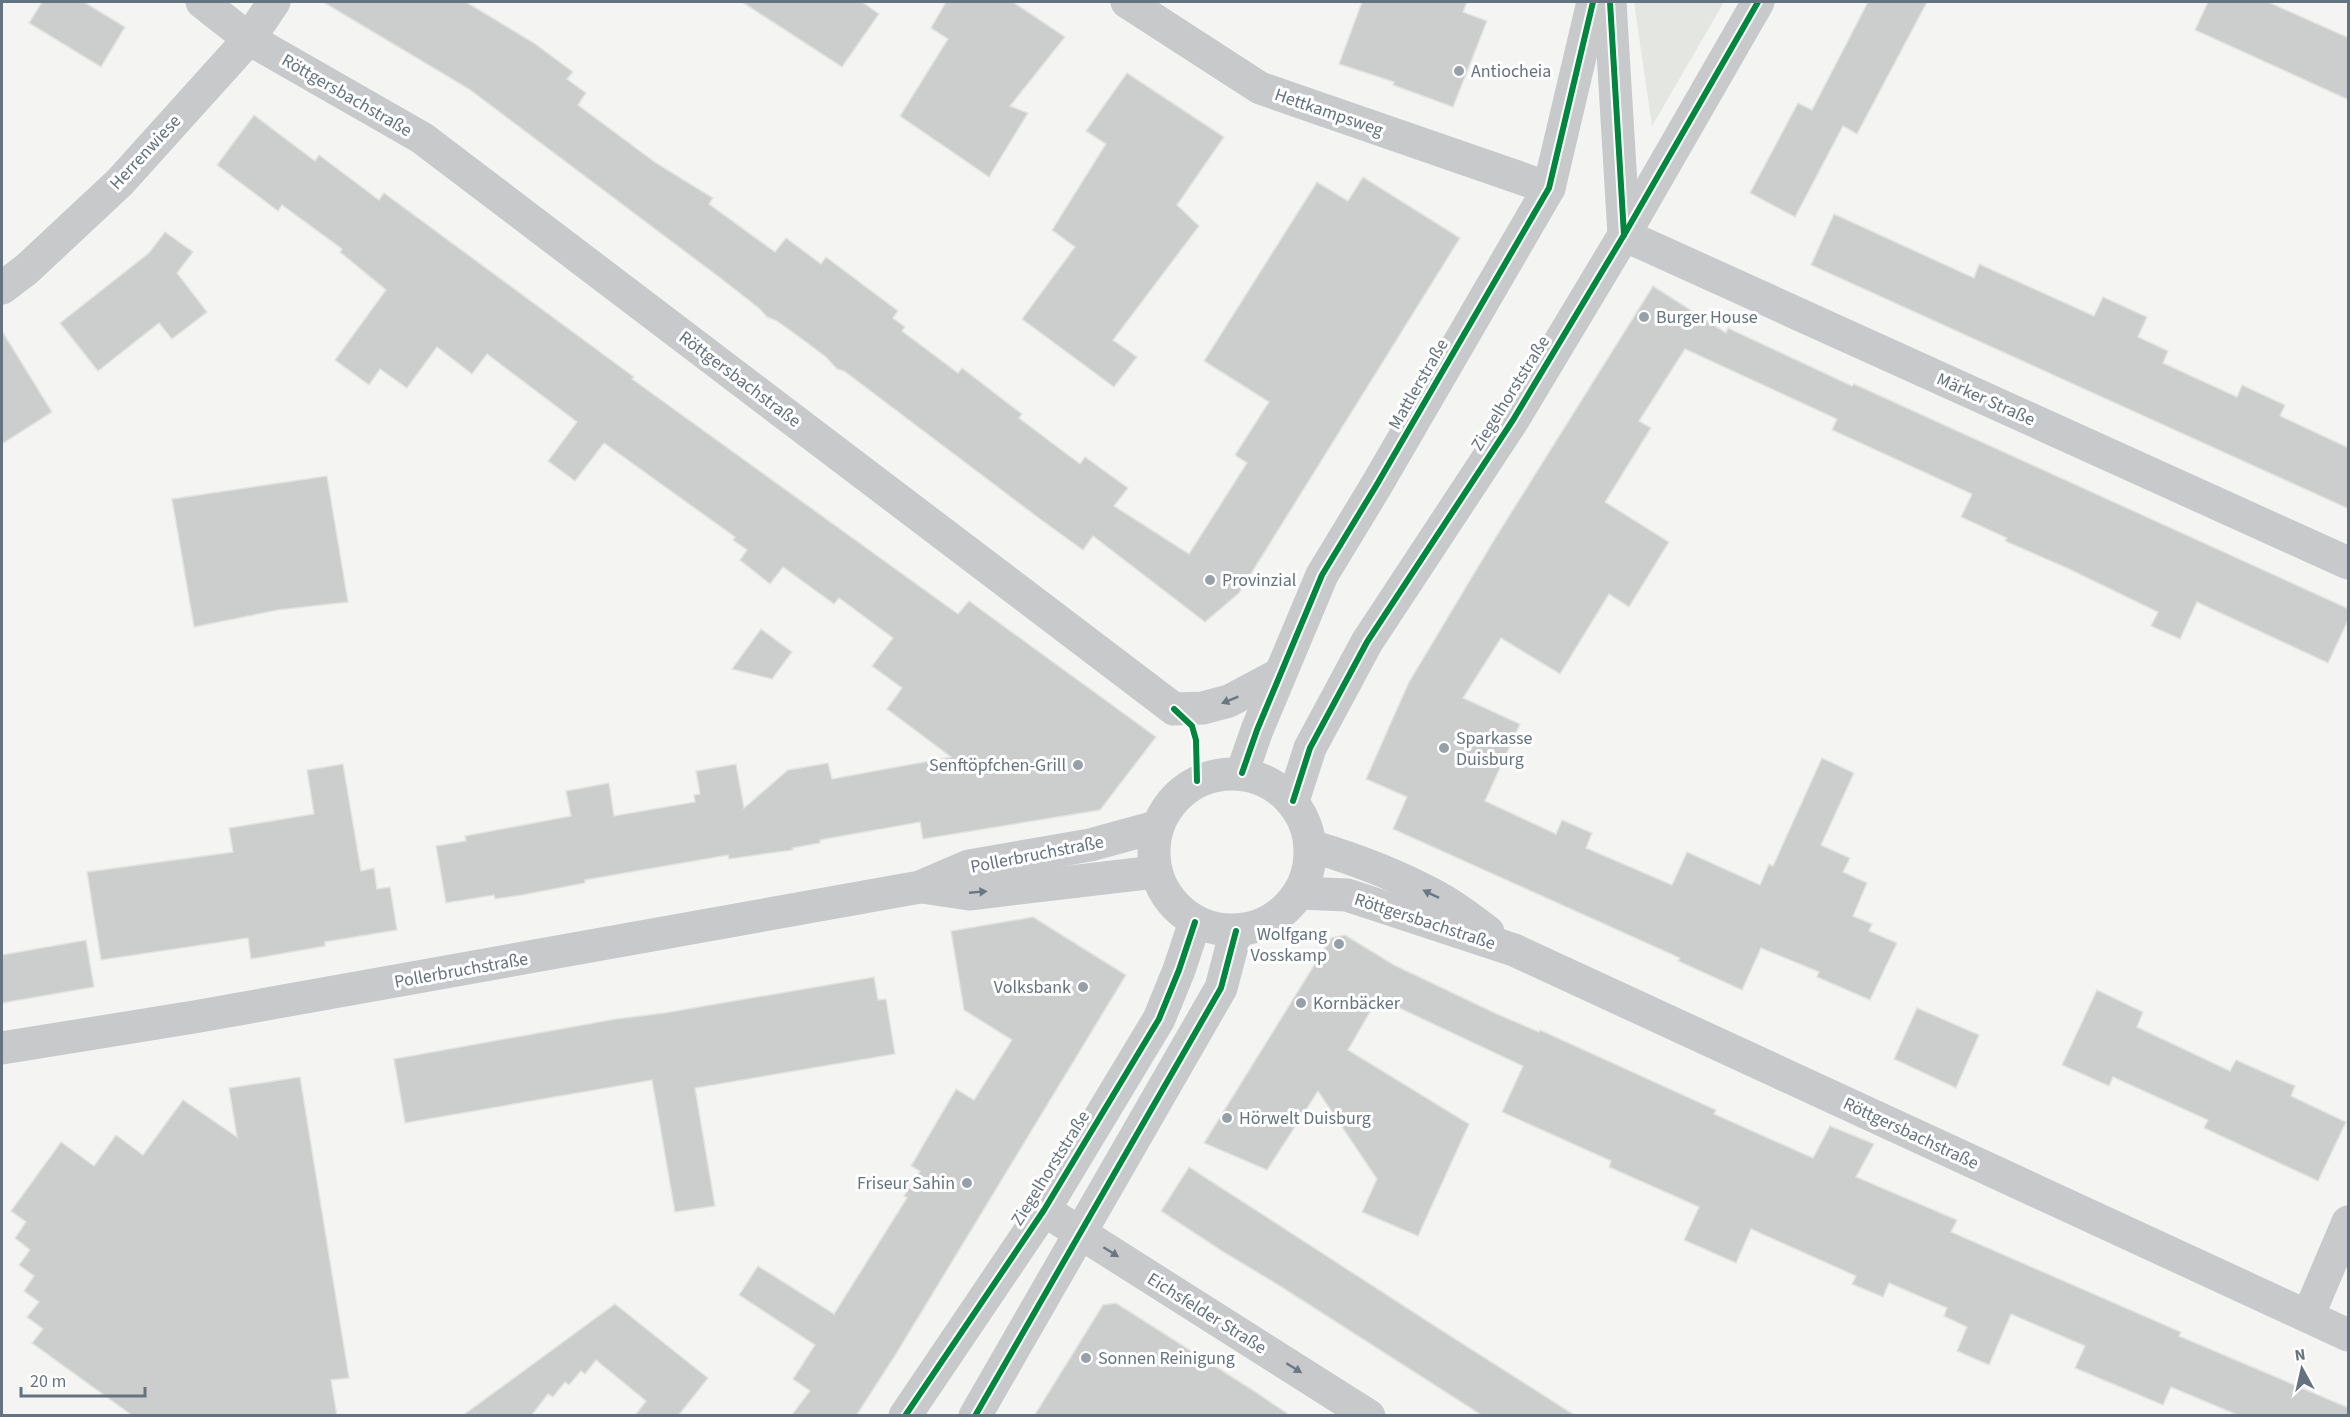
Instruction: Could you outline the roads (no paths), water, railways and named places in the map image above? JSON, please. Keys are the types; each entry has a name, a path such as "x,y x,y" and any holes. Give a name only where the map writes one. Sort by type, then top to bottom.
{"street":[{"name":"Röttgersbachstraße","path":"201,2 249,39 422,138 1174,709 1203,708 1229,701 1280,674"},
{"name":"Herrenwiese","path":"2,288 27,269 120,182 249,39 274,2"},
{"name":"Hettkampsweg","path":"1127,2 1260,88 1549,188"},
{"name":"Mattlerstraße","path":"1242,773 1280,674 1322,575 1549,188 1593,2"},
{"path":"1610,2 1624,235"},
{"name":"Ziegelhorststraße","path":"1293,801 1310,748 1367,642 1513,420 1624,235 1758,2"},
{"name":"Märker Straße","path":"1624,235 2349,563"},
{"path":"1242,773 1261,778 1278,788 1293,801 1305,822 1311,846 1309,870 1299,893 1283,912 1261,926 1236,931 1195,922 1179,911 1164,892 1155,872 1152,855 1156,827 1172,800 1197,781 1217,774 1242,773"},
{"name":"Pollerbruchstraße","path":"2,1048 282,1002 920,887 969,866 1090,845 1156,827"},
{"name":"Röttgersbachstraße","path":"1311,846 1352,858 1440,898 1514,950"},
{"name":"Pollerbruchstraße","path":"920,887 969,894 1155,872"},
{"name":"Röttgersbachstraße","path":"1299,893 1347,895 1514,950 2349,1335"},
{"name":"Ziegelhorststraße","path":"905,1416 1044,1210 1159,1019 1195,922"},
{"path":"975,1416 1221,987 1236,931"},
{"name":"Eichsfelder Straße","path":"1044,1210 1369,1416"},
{"path":"2308,1316 2349,1222"}],"place":[{"name":"Antiocheia","path":"1459,71"},
{"name":"Burger House","path":"1644,317"},
{"name":"Provinzial","path":"1210,580"},
{"name":"Sparkasse Duisburg","path":"1444,748"},
{"name":"Senftöpfchen-Grill","path":"1078,765"},
{"name":"Wolfgang Vosskamp","path":"1339,944"},
{"name":"Volksbank","path":"1083,987"},
{"name":"Kornbäcker","path":"1301,1003"},
{"name":"Hörwelt Duisburg","path":"1227,1118"},
{"name":"Friseur Sahin","path":"967,1183"},
{"name":"Sonnen Reinigung","path":"1086,1358"}]}
